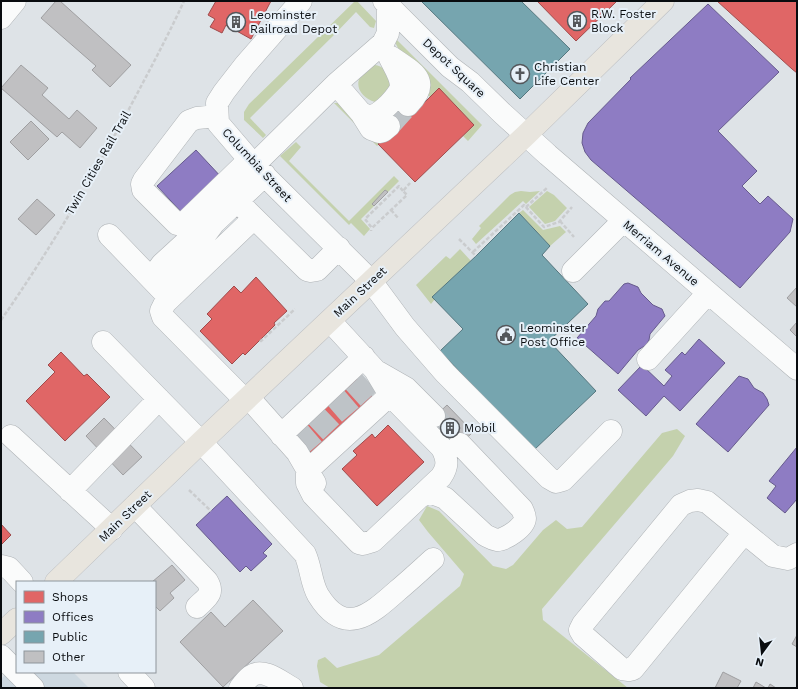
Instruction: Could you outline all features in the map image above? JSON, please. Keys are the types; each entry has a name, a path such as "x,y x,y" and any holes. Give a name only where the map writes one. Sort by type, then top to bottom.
{"main road":[{"name":"Main Street","path":"57,581 247,398 371,281 383,272 663,1"},
{"path":"1,634 16,620"}],"street":[{"path":"1,18 15,1"},
{"name":"Columbia Street","path":"302,1 245,64 224,92 217,103 218,123 256,166 371,281 405,327 445,373 549,478 556,482 563,480 611,431"},
{"path":"362,112 370,116 375,115 395,98 401,84 384,51 388,33 386,3"},
{"name":"Depot Square","path":"386,3 450,67 470,82 526,135"},
{"path":"217,116 197,118 189,121 142,184 143,190 177,224 182,225 256,166 336,84 384,51"},
{"path":"384,51 411,70 419,82 420,88 418,94 408,105"},
{"path":"336,84 362,112 371,129 379,132 383,131 389,126"},
{"name":"Merriam Avenue","path":"526,135 797,370"},
{"path":"154,281 165,279 196,248 214,223 237,200 256,166"},
{"path":"237,200 311,272 317,270 339,248"},
{"path":"254,218 170,298 161,308 161,311 163,317 247,398 291,431 297,452 316,461"},
{"path":"573,271 623,220"},
{"path":"109,235 170,298"},
{"path":"648,359 708,293"},
{"path":"330,320 369,364 406,388 434,416"},
{"path":"103,342 201,442 305,554 317,593 330,609 342,618 358,618 375,611 433,559"},
{"path":"291,431 313,413 350,378 369,364"},
{"path":"316,461 316,484 358,525 368,528 372,527 430,471 433,462 432,456 380,402 369,364"},
{"path":"70,490 159,399"},
{"path":"380,402 442,448 446,456 447,464 441,477 420,497 373,541 363,544 360,543 313,495 307,483 316,461 357,421 380,402"},
{"path":"11,436 112,529"},
{"path":"420,497 429,492 446,498 492,539 498,540 506,537 524,523 522,509 460,444"},
{"path":"744,533 633,669 622,669 582,635 580,630 583,624 681,505 690,501 698,500 707,502 773,556 788,559 797,554"},
{"path":"135,506 207,581 211,588 210,593 197,607"},
{"path":"1,566 9,568 21,581"},
{"path":"1,656 20,679"},
{"path":"130,673 144,688"},
{"path":"240,688 251,676 261,673 266,674 292,688"}],"path":[{"name":"Twin Cities Rail Trail","path":"1,320 27,283 101,161 169,34 184,1"},
{"path":"403,191 410,183"},
{"path":"399,186 403,191 407,194 372,228 365,219 399,186"},
{"path":"473,252 524,205 526,207 548,187"},
{"path":"526,207 544,227 560,221 572,206"},
{"path":"391,210 399,219"},
{"path":"560,221 568,230"},
{"path":"459,239 476,256"},
{"path":"260,340 261,341 295,309"},
{"path":"189,490 211,511"}],"shaded area":[{"path":"16,664 16,673 74,673 89,688 1,688 1,679"}],"green space":[{"path":"355,1 357,1 376,21 374,28 370,27 356,12 250,118 266,135 263,138 244,120 244,112 249,104"},
{"path":"395,38 482,125 468,141 463,136 474,125 439,89 430,97 427,94 398,48"},
{"path":"375,65 386,70 393,88 375,102 369,100 361,93 358,84 362,74"},
{"path":"334,103 338,103 386,137 377,146"},
{"path":"296,142 301,147 289,161 349,221 394,176 399,181 388,192 385,191 372,204 374,206 361,219 370,229 364,236 351,223 349,225 280,156"},
{"path":"521,191 540,191 526,204 523,201 476,244 472,239 481,228 479,226 510,195"},
{"path":"547,191 554,195 567,208 555,221 545,224 529,207"},
{"path":"523,210 543,230 560,226 566,232 550,246 519,213"},
{"path":"460,249 471,261 433,296 435,299 431,304 416,285 446,256 450,259"},
{"path":"677,429 685,436 673,456 542,609 543,620 628,688 330,688 320,682 317,666 318,660 325,657 337,668 379,655 460,586 464,574 419,520 427,506 439,511 493,566 506,569 513,565 543,530 556,520 567,529 582,527 662,433"}],"building: Shops":[{"name":"Leominster Railroad Depot","path":"216,1 271,1 251,39 226,25 222,33 210,27 215,19 208,15"},
{"name":"R.W. Foster Block","path":"537,1 617,1 576,41"},
{"path":"717,1 797,1 797,73 792,69"},
{"path":"439,88 474,125 415,182 378,144 393,130 380,117 400,97 415,112"},
{"path":"256,277 287,311 245,355 243,353 232,364 200,331 212,319 207,314 234,286 241,293"},
{"path":"61,352 84,376 87,374 110,397 65,441 26,401 55,372 48,365"},
{"path":"357,379 375,400 314,456 295,436"},
{"path":"388,425 424,462 377,506 342,469 357,455 353,451 372,434 375,438"},
{"path":"1,524 11,535 1,545"}],"building: Offices":[{"path":"708,4 779,72 718,131 757,171 742,186 760,204 768,196 793,219 790,232 740,288 591,160 585,152 582,143 583,133 588,123 631,79 630,78"},
{"path":"196,150 223,179 184,215 157,186"},
{"path":"628,283 638,287 641,293 653,305 662,309 665,316 650,334 646,345 638,350 618,374 577,338 596,316 598,309 605,301 609,301 624,284"},
{"path":"699,339 725,363 680,411 664,396 646,416 618,390 642,365 664,386 672,376 665,370 682,352 685,355"},
{"path":"739,376 748,379 754,388 763,393 769,405 728,452 696,424"},
{"path":"797,447 797,499 785,513 767,498 776,486 769,481"},
{"path":"227,496 272,544 263,553 267,556 251,571 246,566 240,572 196,525"}],"building: Public":[{"name":"Christian Life Center","path":"421,1 521,1 570,49 520,99"},
{"name":"Leominster Post Office","path":"519,213 550,246 542,255 588,304 549,341 596,391 534,450 440,351 463,329 432,297"}],"building: Other":[{"path":"56,1 60,1 131,65 110,87 92,70 96,66 41,18"},
{"path":"21,65 48,88 42,95 69,119 77,110 97,128 80,148 62,132 57,137 1,88"},
{"path":"31,121 49,139 28,160 10,142"},
{"path":"385,190 388,192 374,206 372,204"},
{"path":"37,199 55,215 36,235 18,219"},
{"path":"797,287 797,307 787,298"},
{"path":"797,322 797,337 790,330"},
{"name":"Mobil","path":"447,405 473,432 453,451 427,424"},
{"path":"104,418 142,457 123,475 86,436"},
{"path":"172,565 185,580 170,593 174,598 160,611 156,607 156,581 153,581"},
{"path":"253,600 283,631 223,687 180,642 211,612 225,627"},
{"path":"797,635 797,647 792,644"},
{"path":"723,672 741,681 737,688 715,688"},
{"path":"756,682 766,688 753,688"},
{"path":"770,684 776,688 768,688"}],"tunnel":[{"path":"389,126 408,105"},
{"path":"354,382 373,403"},
{"path":"336,398 354,419"},
{"path":"316,416 335,436"},
{"path":"434,416 460,444"},
{"path":"299,432 317,453"}],"place":[{"name":"R.W. Foster Block","path":"577,21"},
{"name":"Leominster Railroad Depot","path":"236,22"},
{"name":"Christian Life Center","path":"520,74"},
{"name":"Leominster Post Office","path":"506,335"},
{"name":"Mobil","path":"450,428"}]}
